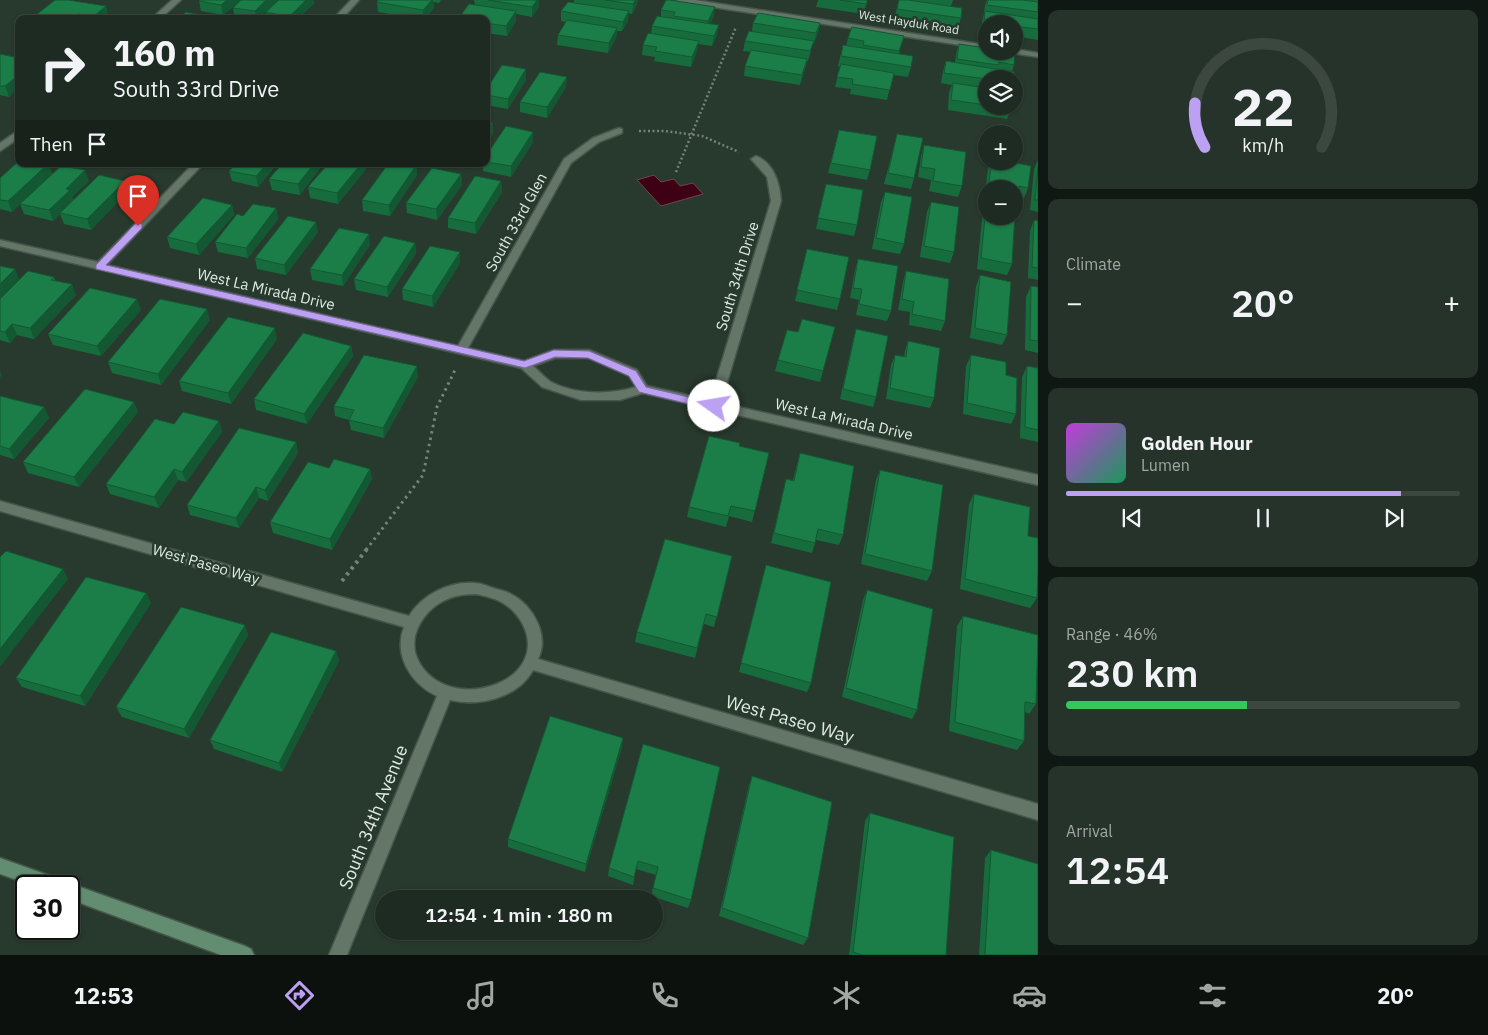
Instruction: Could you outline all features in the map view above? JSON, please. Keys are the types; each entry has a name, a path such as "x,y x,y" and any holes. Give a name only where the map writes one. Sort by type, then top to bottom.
{"main road":[{"path":"0,866 25,875"},
{"path":"80,895 245,955"}],"street":[{"path":"160,15 177,0"},
{"path":"341,15 355,0"},
{"name":"West Hayduk Road","path":"680,0 978,46"},
{"path":"1023,52 1038,55"},
{"name":"South 33rd Glen","path":"462,350 567,161 596,140 619,131"},
{"path":"0,148 15,136"},
{"name":"South 34th Drive","path":"714,406 776,201 776,185 770,172 756,159"},
{"path":"99,267 195,167"},
{"name":"West La Mirada Drive","path":"0,243 525,365 546,384 581,396 620,396 643,389 1038,480"},
{"path":"525,365 554,354 589,354 633,373 643,389"},
{"name":"West Paseo Way","path":"0,506 412,623"},
{"path":"476,588 496,591 513,600 526,612 534,628 536,646 531,663 520,677 505,689 486,696 466,697 446,694 429,685 416,671 408,656 407,639 412,623 423,608 438,597 456,590 476,588"},
{"name":"West Paseo Way","path":"531,663 1038,812"},
{"name":"South 34th Avenue","path":"338,955 446,694"}],"path":[{"path":"676,172 744,10"},
{"path":"619,131 702,136 756,159"},
{"path":"328,599 423,475 437,407 462,350"}],"shaded area":[{"path":"654,175 661,182 674,179 680,186 693,183 703,194 661,206 637,180"}],"building":[{"path":"55,0 68,0 106,6 95,15 36,15"},
{"path":"200,0 227,0 221,5"},
{"path":"241,0 266,0 255,11 233,8"},
{"path":"279,0 306,0 291,15 266,12"},
{"path":"378,0 432,0 423,10 377,2"},
{"path":"488,0 537,0 532,7"},
{"path":"605,0 635,0 633,4"},
{"path":"666,0 715,7 708,21 673,16 675,12 661,10"},
{"path":"840,0 867,0 867,4"},
{"path":"899,0 962,8 961,18 897,9"},
{"path":"988,0 1038,2 1038,12 987,5"},
{"path":"568,2 629,11 623,22 561,11"},
{"path":"469,4 516,11 506,26 490,24 490,15 461,15"},
{"path":"985,11 1012,15 985,15"},
{"path":"186,12 201,15 183,15"},
{"path":"758,13 820,23 816,33 753,23"},
{"path":"657,16 719,25 714,36 652,26"},
{"path":"1023,17 1038,19 1038,29 1023,27"},
{"path":"567,20 617,28 609,43 558,35"},
{"path":"852,27 904,36 899,51 863,45 864,41 848,38"},
{"path":"749,31 814,41 810,51 745,41"},
{"path":"648,33 699,41 692,57 655,51 657,47 643,45"},
{"path":"959,44 978,47 978,60 1014,60 1014,65 999,62 998,65 957,59"},
{"path":"843,45 913,56 911,67 841,56"},
{"path":"751,50 807,59 802,75 745,66"},
{"path":"0,54 15,57 15,78 5,86 0,86"},
{"path":"946,61 1002,70 978,70 978,78 944,73"},
{"path":"841,64 894,73 890,90 852,84 853,79 837,77"},
{"path":"502,65 526,69 508,99 490,96 490,84"},
{"path":"540,72 567,77 547,107 520,102"},
{"path":"953,83 978,87 978,104 951,100"},
{"path":"506,126 533,132 511,166 490,163 490,150"},
{"path":"839,130 877,136 870,170 831,163"},
{"path":"897,134 923,138 914,178 888,173"},
{"path":"924,145 966,152 962,186 933,181 935,169 921,167"},
{"path":"1023,164 1031,166 1028,188 1023,187 1023,180 989,180 991,170 1023,170"},
{"path":"15,165 15,167 45,167 8,201 0,200 0,178"},
{"path":"1038,166 1038,200 1035,200"},
{"path":"60,167 85,170 66,189 70,190 49,210 20,204"},
{"path":"233,167 264,167 256,176 229,171"},
{"path":"279,167 312,167 298,184 269,179"},
{"path":"325,167 359,167 337,193 308,187"},
{"path":"386,167 415,167 389,205 362,200"},
{"path":"432,168 461,174 436,209 406,203"},
{"path":"99,175 125,181 87,219 60,213"},
{"path":"475,176 501,181 475,223 448,218"},
{"path":"826,184 863,190 857,225 818,218"},
{"path":"885,192 912,197 904,244 876,238"},
{"path":"203,198 232,205 196,244 167,237"},
{"path":"931,202 959,207 954,252 924,246"},
{"path":"253,204 276,208 246,248 215,242 237,214 243,216"},
{"path":"288,216 316,222 284,265 255,258"},
{"path":"1034,220 1038,221 1038,268 1032,267"},
{"path":"984,225 1014,225 1012,264 981,258"},
{"path":"339,228 369,234 342,275 310,269"},
{"path":"384,236 415,243 387,287 354,279"},
{"path":"430,246 460,252 432,296 402,289"},
{"path":"807,249 849,257 840,299 797,290"},
{"path":"858,259 898,266 891,311 859,304 862,289 853,288"},
{"path":"0,266 15,269 0,284"},
{"path":"28,271 54,277 51,280 72,284 30,328 12,324 5,332 0,331 0,299"},
{"path":"906,271 949,279 945,321 912,314 914,302 902,299"},
{"path":"980,275 1011,282 1007,335 975,328"},
{"path":"1031,286 1038,287 1038,341 1030,340"},
{"path":"90,288 137,299 97,346 48,334"},
{"path":"160,299 207,309 158,374 108,362"},
{"path":"228,317 275,328 228,393 179,381"},
{"path":"802,319 835,327 823,371 778,360 787,330 798,332"},
{"path":"856,329 888,336 876,397 843,389"},
{"path":"303,333 351,346 304,414 254,399"},
{"path":"908,341 940,348 934,398 890,388 895,355 906,357"},
{"path":"364,355 417,366 383,428 349,420 354,410 334,406"},
{"path":"971,355 1006,362 1006,375 1017,378 1016,414 967,403"},
{"path":"1027,366 1038,368 1038,430 1025,427"},
{"path":"85,389 134,402 74,477 23,462"},
{"path":"0,396 44,407 9,449 0,446"},
{"path":"183,412 219,421 182,472 174,469 154,497 106,484 155,419 174,424"},
{"path":"239,428 296,442 265,490 256,487 236,518 187,505"},
{"path":"709,436 740,443 739,446 769,453 755,511 731,506 728,516 689,507"},
{"path":"800,453 854,466 843,535 818,529 815,543 774,533 786,479 794,481"},
{"path":"334,459 370,469 330,539 270,522 308,462 329,468"},
{"path":"880,470 943,485 932,571 865,554"},
{"path":"974,494 1030,507 1028,536 1038,538 1037,598 965,579"},
{"path":"665,539 732,556 717,617 706,614 697,648 637,632"},
{"path":"6,551 63,569 0,649 0,557"},
{"path":"766,565 831,582 811,683 741,663"},
{"path":"86,577 146,593 80,696 16,678"},
{"path":"867,590 933,609 917,710 846,688"},
{"path":"181,607 245,625 184,729 116,707"},
{"path":"963,616 1038,635 1036,704 1025,702 1024,741 955,722"},
{"path":"271,632 336,651 279,763 210,740"},
{"path":"550,716 623,738 586,864 508,839"},
{"path":"643,744 720,767 691,900 653,888 658,867 638,861 634,877 609,868"},
{"path":"752,776 832,802 808,938 722,908"},
{"path":"870,813 954,837 946,955 862,955 853,952"},
{"path":"991,850 1038,864 1038,955 985,955"}],"route":[{"path":"138,226 99,267 525,365 554,354 568,352 589,354 633,373 643,389 714,406"}]}
